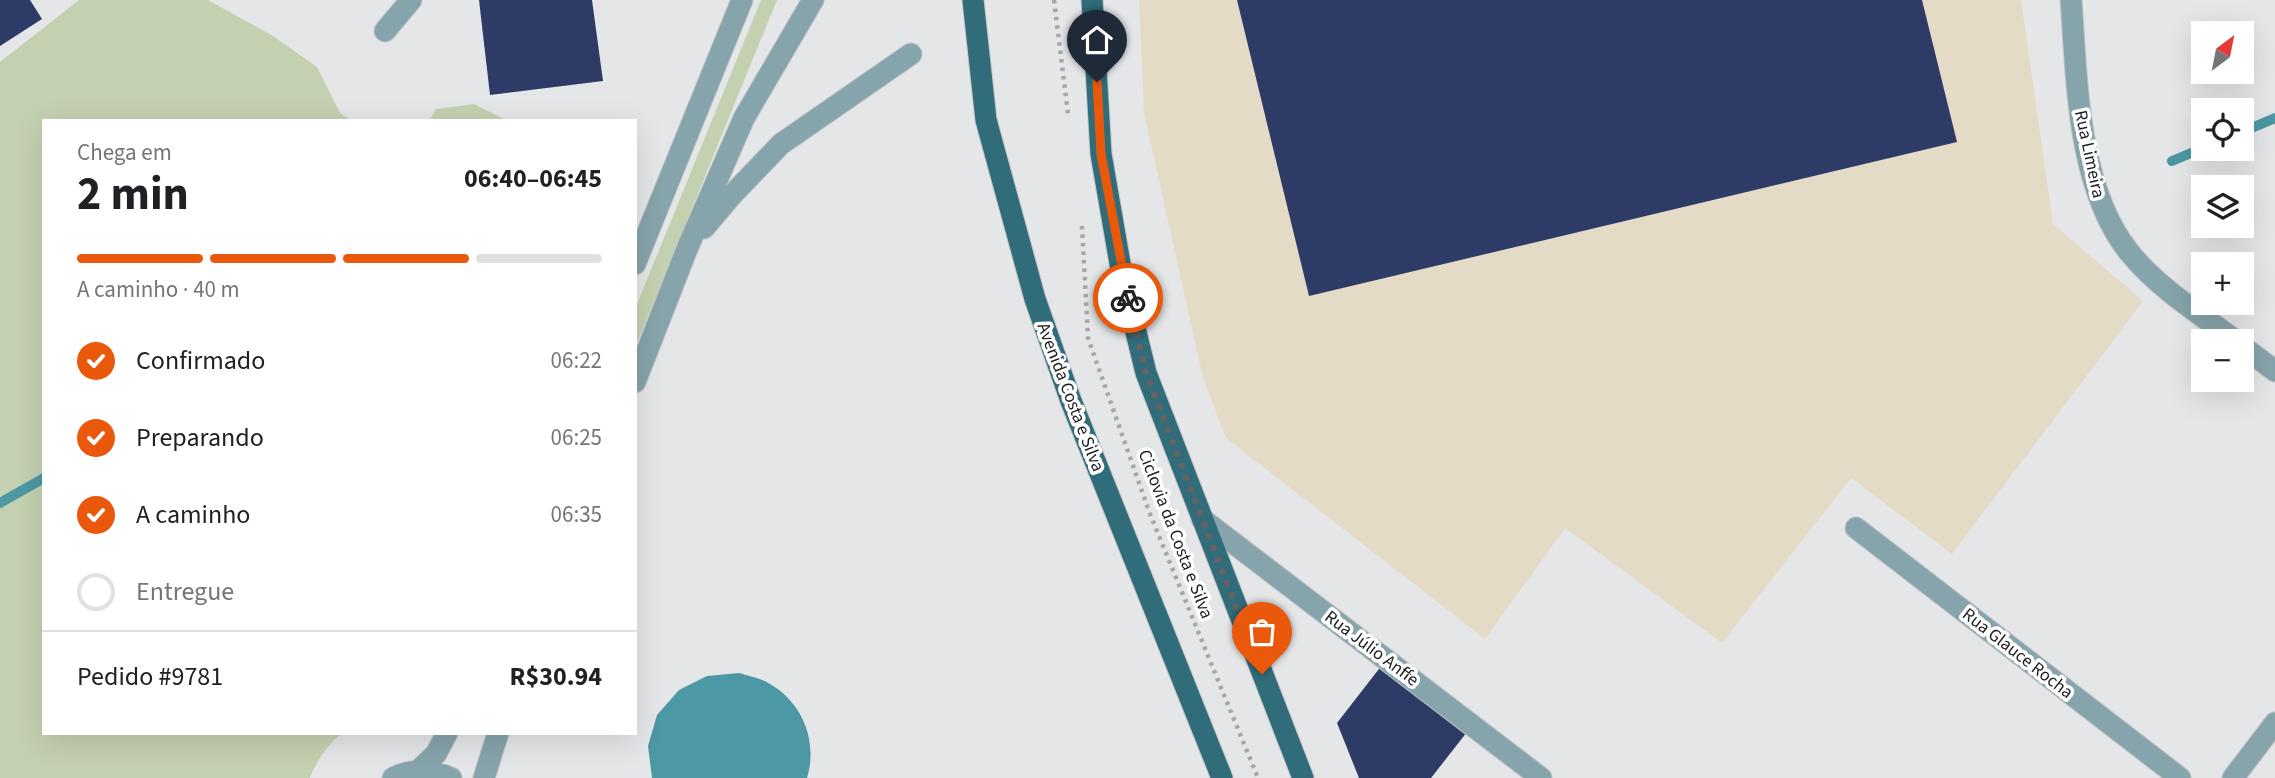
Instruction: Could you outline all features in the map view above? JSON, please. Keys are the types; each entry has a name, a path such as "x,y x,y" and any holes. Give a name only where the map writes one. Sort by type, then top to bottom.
{"main road":[{"name":"Avenida Costa e Silva","path":"973,0 986,120 1034,299 1071,401 1222,778"},
{"path":"1092,0 1101,154 1122,275 1146,373 1303,778"}],"street":[{"path":"385,31 411,0"},
{"path":"637,259 742,0"},
{"path":"637,377 687,249 744,118 813,0"},
{"name":"Rua Limeira","path":"2071,0 2080,121 2103,210 2129,252 2164,286 2220,329"},
{"path":"687,249 732,195 781,144 911,54"},
{"path":"2254,355 2275,371"},
{"name":"Rua Júlio Anffe","path":"1202,519 1541,778"},
{"name":"Rua Glauce Rocha","path":"1856,528 2180,778"},
{"path":"2233,778 2275,723"},
{"path":"418,771 436,754 446,735"},
{"path":"484,778 497,735"},
{"path":"393,778 418,771 438,773 451,778"}],"path":[{"name":"Ciclovia da Costa e Silva","path":"1088,338 1150,514 1258,778"}],"shaded area":[{"path":"1139,0 2021,0 2053,224 2143,301 1952,554 1851,478 1722,643 1565,528 1485,639 1226,438 1203,378 1144,113"}],"green space":[{"path":"79,0 208,0 273,36 317,67 340,113 349,119 42,119 42,735 341,735 323,753 310,778 0,778 0,62"},
{"path":"761,0 777,0 637,343 637,304"},
{"path":"474,104 504,119 430,119 436,109"}],"water":[{"path":"739,673 759,679 782,692 799,713 809,737 810,764 807,778 652,778 648,746 657,715 679,690 707,676"}],"building":[{"path":"0,0 30,0 42,19 0,46"},
{"path":"479,0 592,0 603,81 490,95"},
{"path":"1237,0 1922,0 1957,142 1309,296"},
{"path":"1382,665 1467,732 1431,778 1359,778 1337,723"}],"waterway":[{"path":"2254,127 2275,118"},
{"path":"2172,161 2191,153"},
{"path":"0,503 42,479"}],"way so far":[{"path":"1128,298 1146,373 1262,674"}],"route":[{"path":"1097,82 1101,154 1128,298"}]}
